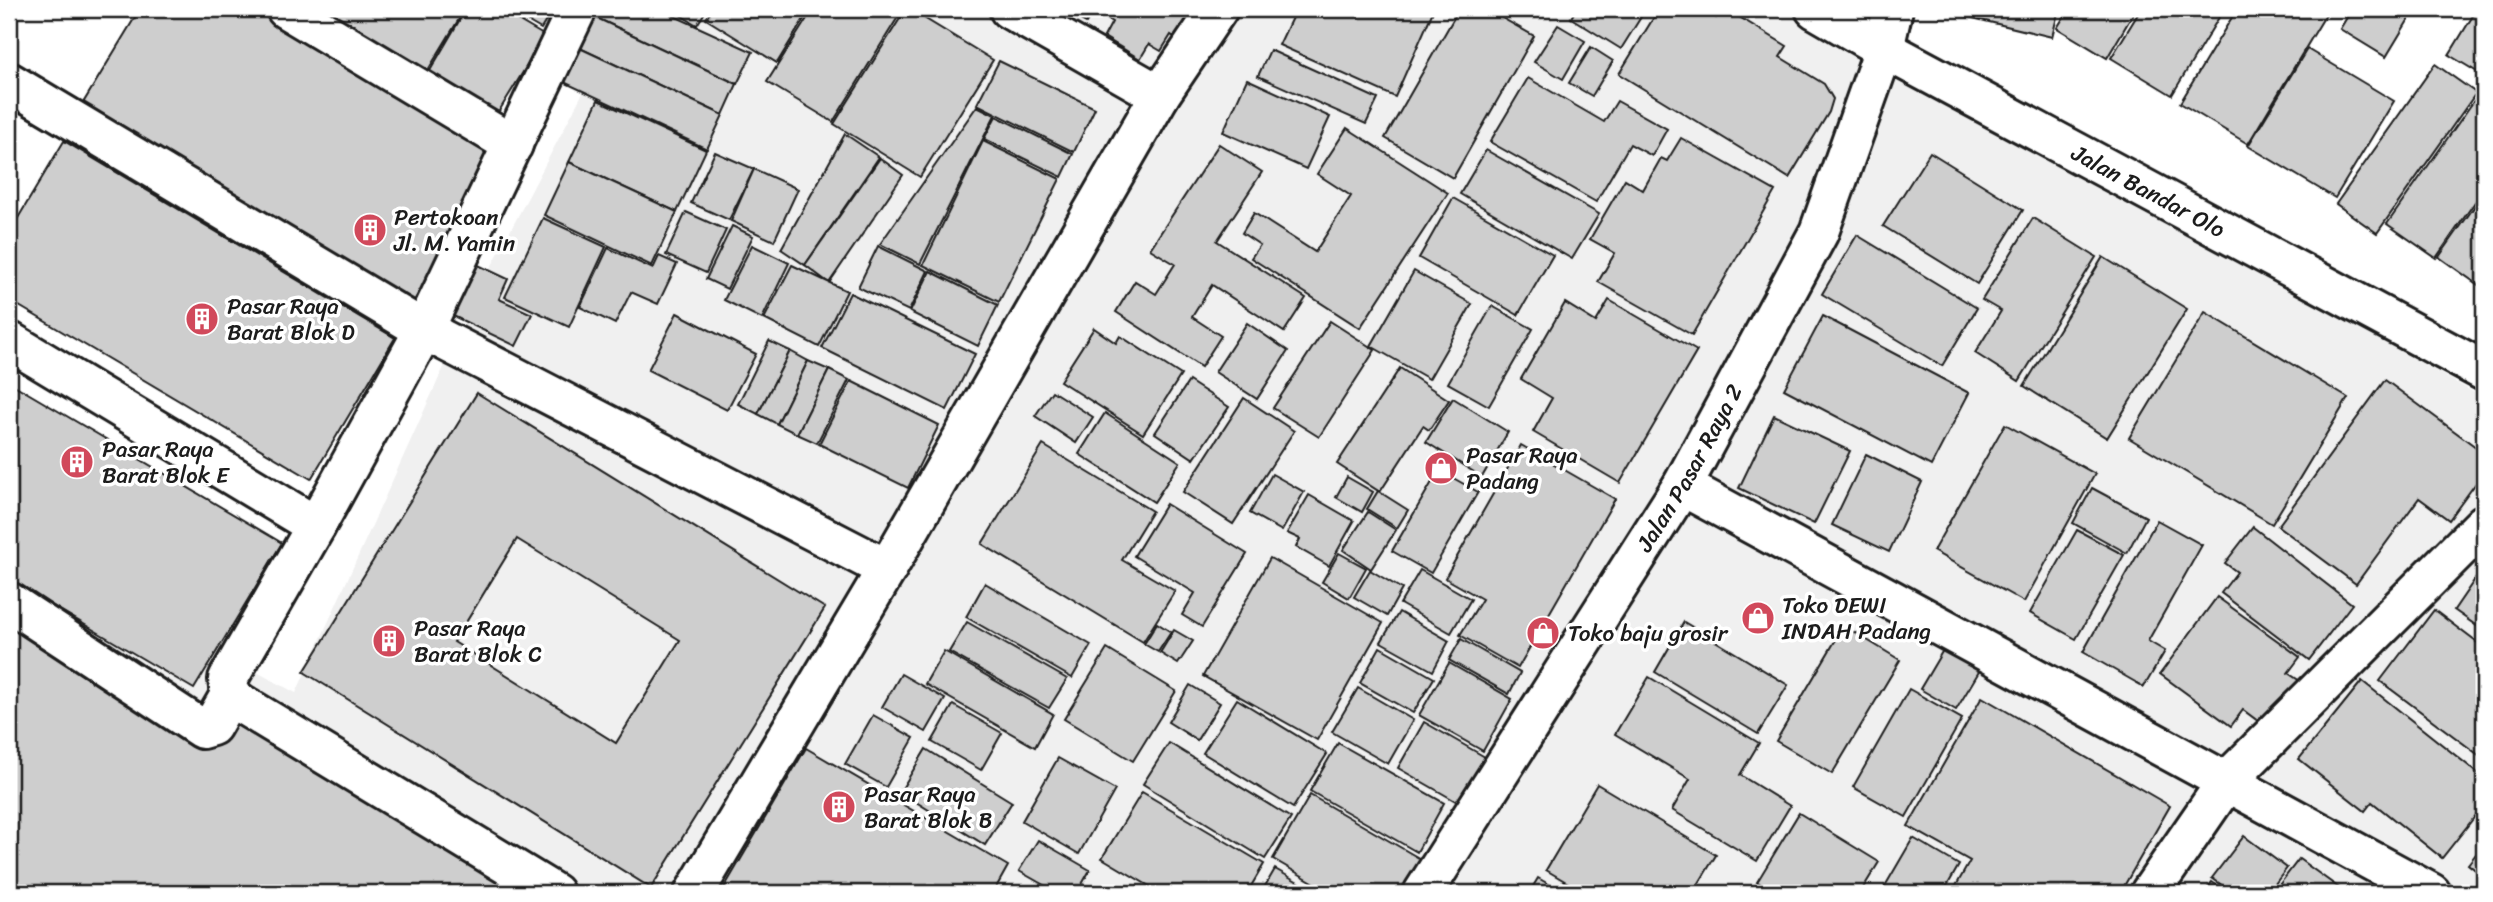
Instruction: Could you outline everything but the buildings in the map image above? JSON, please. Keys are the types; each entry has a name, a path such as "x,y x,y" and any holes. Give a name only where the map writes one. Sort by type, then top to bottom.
{"street":[{"path":"286,9 513,145"},
{"path":"9,602 202,729 212,726 230,695 228,679 424,330 577,9"},
{"path":"1009,9 1160,95"},
{"path":"694,893 887,569 1160,95 1218,9"},
{"name":"Jalan Bandar Olo","path":"1815,9 1884,49 2484,371"},
{"name":"Jalan Pasar Raya 2","path":"1423,893 1682,486 1819,232 1884,49 1894,9"},
{"path":"9,82 424,330 887,569"},
{"path":"9,341 316,526"},
{"path":"1682,486 2431,893"},
{"path":"2150,893 2227,782 2484,524"},
{"path":"230,695 554,893"}],"shaded area":[{"name":"Pasar Raya Padang","path":"627,9 1785,9 2484,398 2484,893 9,893 9,539 296,693 478,292"}],"place":[{"name":"Pertokoan Jl. M. Yamin","path":"370,230"},
{"name":"Pasar Raya Barat Blok D","path":"202,319"},
{"name":"Pasar Raya Barat Blok E","path":"77,462"},
{"name":"Pasar Raya Padang","path":"1441,468"},
{"name":"Toko DEWI INDAH Padang","path":"1758,618"},
{"name":"Toko baju grosir","path":"1543,633"},
{"name":"Pasar Raya Barat Blok C","path":"389,641"},
{"name":"Pasar Raya Barat Blok B","path":"839,807"}]}
